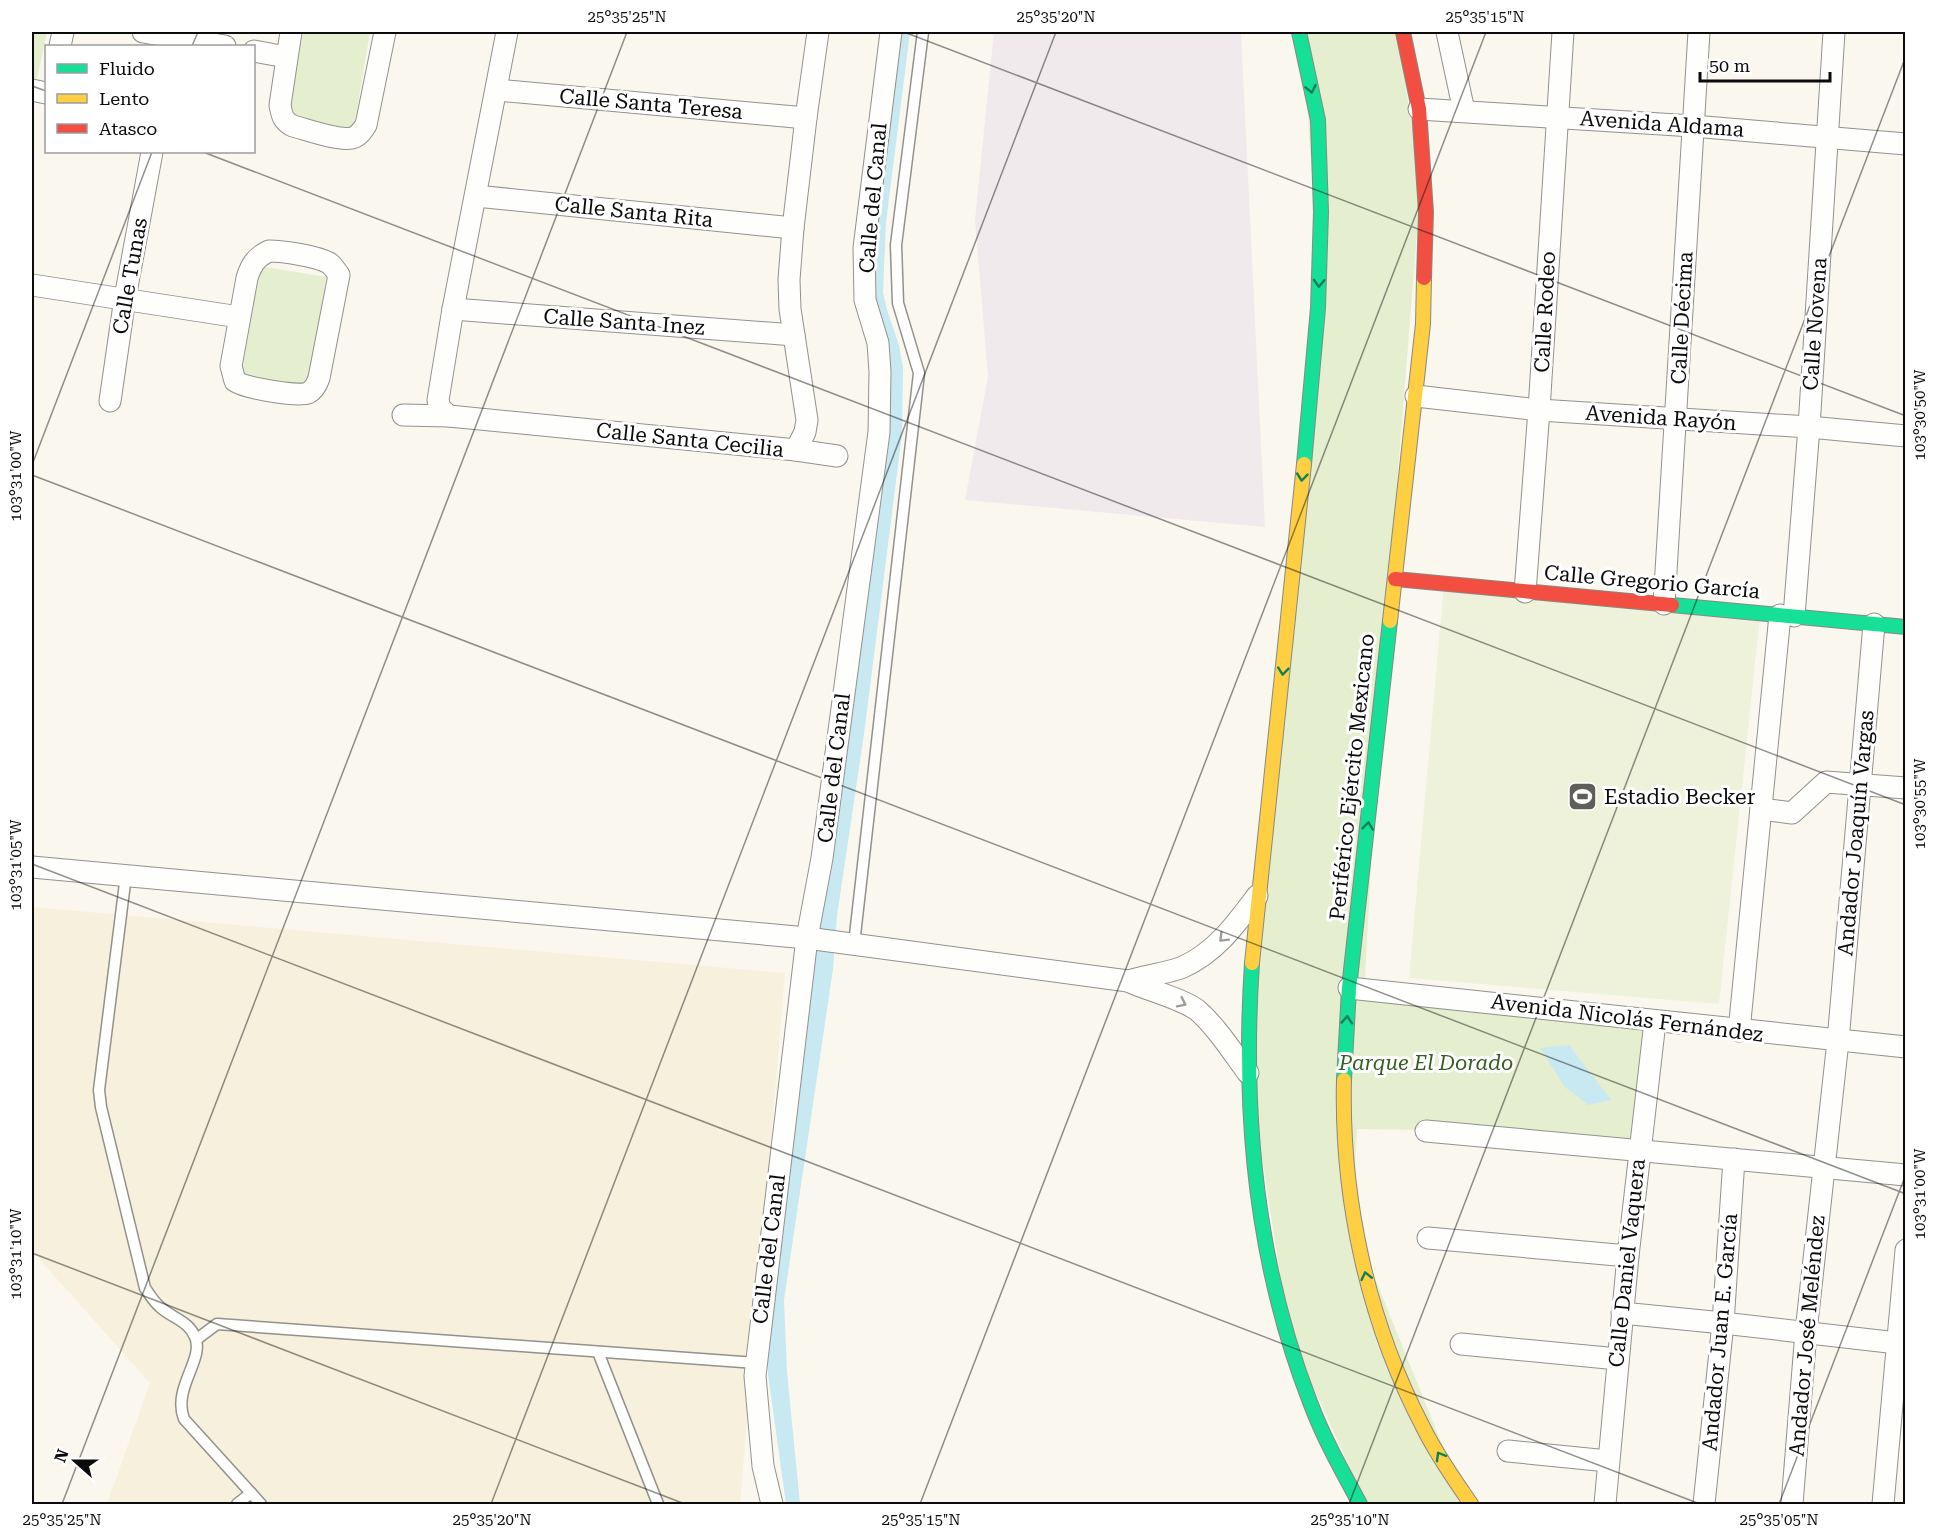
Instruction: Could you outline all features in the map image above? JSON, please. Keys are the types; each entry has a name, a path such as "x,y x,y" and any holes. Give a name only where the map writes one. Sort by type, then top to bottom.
{"main road":[{"path":"1299,32 1318,121 1321,220 1317,327 1259,892 1250,996 1248,1073 1254,1168 1266,1252 1283,1323 1313,1410 1360,1504"},
{"name":"Periférico Ejército Mexicano","path":"1403,32 1419,109 1426,212 1423,324 1350,988 1343,1085 1346,1160 1357,1236 1372,1303 1397,1370 1423,1427 1458,1487 1471,1504"},
{"name":"Calle Gregorio García","path":"1395,579 1905,627"}],"street":[{"path":"143,32 218,45"},
{"path":"291,32 280,105 282,116 293,126 345,138 361,133 369,114 385,32"},
{"path":"449,416 440,408 438,400 453,309 507,32"},
{"name":"Calle Santa Cecilia","path":"404,415 449,416 796,450 805,432 807,420 790,309 789,280 793,228 818,32"},
{"name":"Calle del Canal","path":"772,1504 763,1466 755,1376 756,1363 807,938 822,858 879,432 878,344 865,300 864,248 891,32"},
{"path":"1447,32 1464,111"},
{"name":"Calle Rodeo","path":"1525,592 1563,32"},
{"name":"Calle Décima","path":"1664,604 1699,32"},
{"name":"Calle Novena","path":"1787,616 1809,427 1834,32"},
{"path":"255,51 286,57"},
{"name":"Calle Santa Teresa","path":"497,90 806,118"},
{"name":"Avenida Aldama","path":"1419,109 1693,126 1905,144"},
{"name":"Calle Tunas","path":"110,401 125,298 152,153"},
{"name":"Calle Santa Rita","path":"476,196 793,228"},
{"path":"269,251 279,251 329,263 339,275 319,378 309,393 250,388 235,381 231,366 239,317 246,278 260,255 269,251"},
{"path":"32,285 239,317"},
{"name":"Calle Santa Inez","path":"453,309 795,336"},
{"name":"Avenida Rayón","path":"1416,396 1539,410 1809,427 1905,436"},
{"path":"796,450 837,456"},
{"path":"1739,1031 1761,809 1787,616"},
{"name":"Andador Joaquín Vargas","path":"1823,1168 1838,1041 1874,624"},
{"path":"1761,809 1792,813 1827,782 1905,788"},
{"path":"32,867 807,938 1128,981 1197,1010 1221,1036 1248,1073"},
{"path":"1128,981 1181,968 1203,956 1226,936 1259,892"},
{"name":"Avenida Nicolás Fernández","path":"1350,988 1905,1047"},
{"name":"Calle Daniel Vaquera","path":"1605,1504 1622,1313 1655,1022"},
{"path":"1426,1131 1905,1175"},
{"name":"Andador Juan E. García","path":"1704,1504 1723,1323 1734,1159"},
{"name":"Andador José Meléndez","path":"1792,1504 1806,1332 1823,1168"},
{"path":"1428,1238 1628,1256"},
{"path":"1883,1504 1901,1343 1905,1250"},
{"path":"1622,1313 1901,1343"},
{"path":"1461,1344 1618,1359"},
{"path":"1508,1451 1608,1461"}],"lane":[{"path":"854,944 919,373 898,303 896,245 922,32"},
{"path":"126,875 99,1090 101,1107 145,1288 161,1308 189,1327 196,1339 197,1350 182,1390 181,1412 191,1428 261,1504"},
{"path":"196,1339 217,1324 756,1363"},
{"path":"598,1352 658,1504"},
{"path":"237,1504 251,1493"}],"shaded area":[{"path":"994,32 1241,32 1265,527 965,500 988,377 975,220"},
{"path":"32,907 785,973 740,1504 107,1504 150,1383 32,1251"}],"green space":[{"path":"32,32 47,32 37,79 32,78"},
{"path":"303,32 370,32 353,133 288,122"},
{"path":"1302,32 1397,32 1421,183 1380,698 1352,1221 1466,1504 1366,1504 1289,1333 1249,1072 1321,310"},
{"path":"259,266 326,277 308,390 241,379"},
{"name":"Estadio Becker","path":"1444,584 1760,616 1719,1004 1409,978"},
{"name":"Parque El Dorado","path":"1358,989 1655,1022 1638,1151 1426,1130 1353,1129"}],"water":[{"path":"897,32 910,32 886,222 883,293 899,345 903,368 902,434 864,734 837,916 833,969 784,1300 787,1372 800,1504 786,1504 768,1374 769,1304 820,913 850,732 888,432 870,293"},
{"path":"1569,1045 1611,1100 1588,1105 1565,1087 1540,1048"}],"traffic: fast":[{"path":"1299,32 1318,120 1321,212 1318,308 1304,464"},
{"path":"1672,605 1906,627"},
{"path":"1344,1080 1349,988 1390,621"},
{"path":"1252,963 1249,1019 1251,1131 1265,1241 1276,1295 1291,1349 1310,1402 1327,1441 1360,1504"}],"traffic: slow":[{"path":"1390,621 1423,324 1424,278"},
{"path":"1252,963 1304,464"},
{"path":"1344,1080 1347,1170 1353,1214 1373,1302 1387,1345 1423,1427 1439,1457 1471,1504"}],"traffic: jam":[{"path":"1403,32 1419,109 1426,212 1424,278"},
{"path":"1395,579 1672,605"}],"place":[{"name":"Estadio Becker","path":"1583,797"}]}
